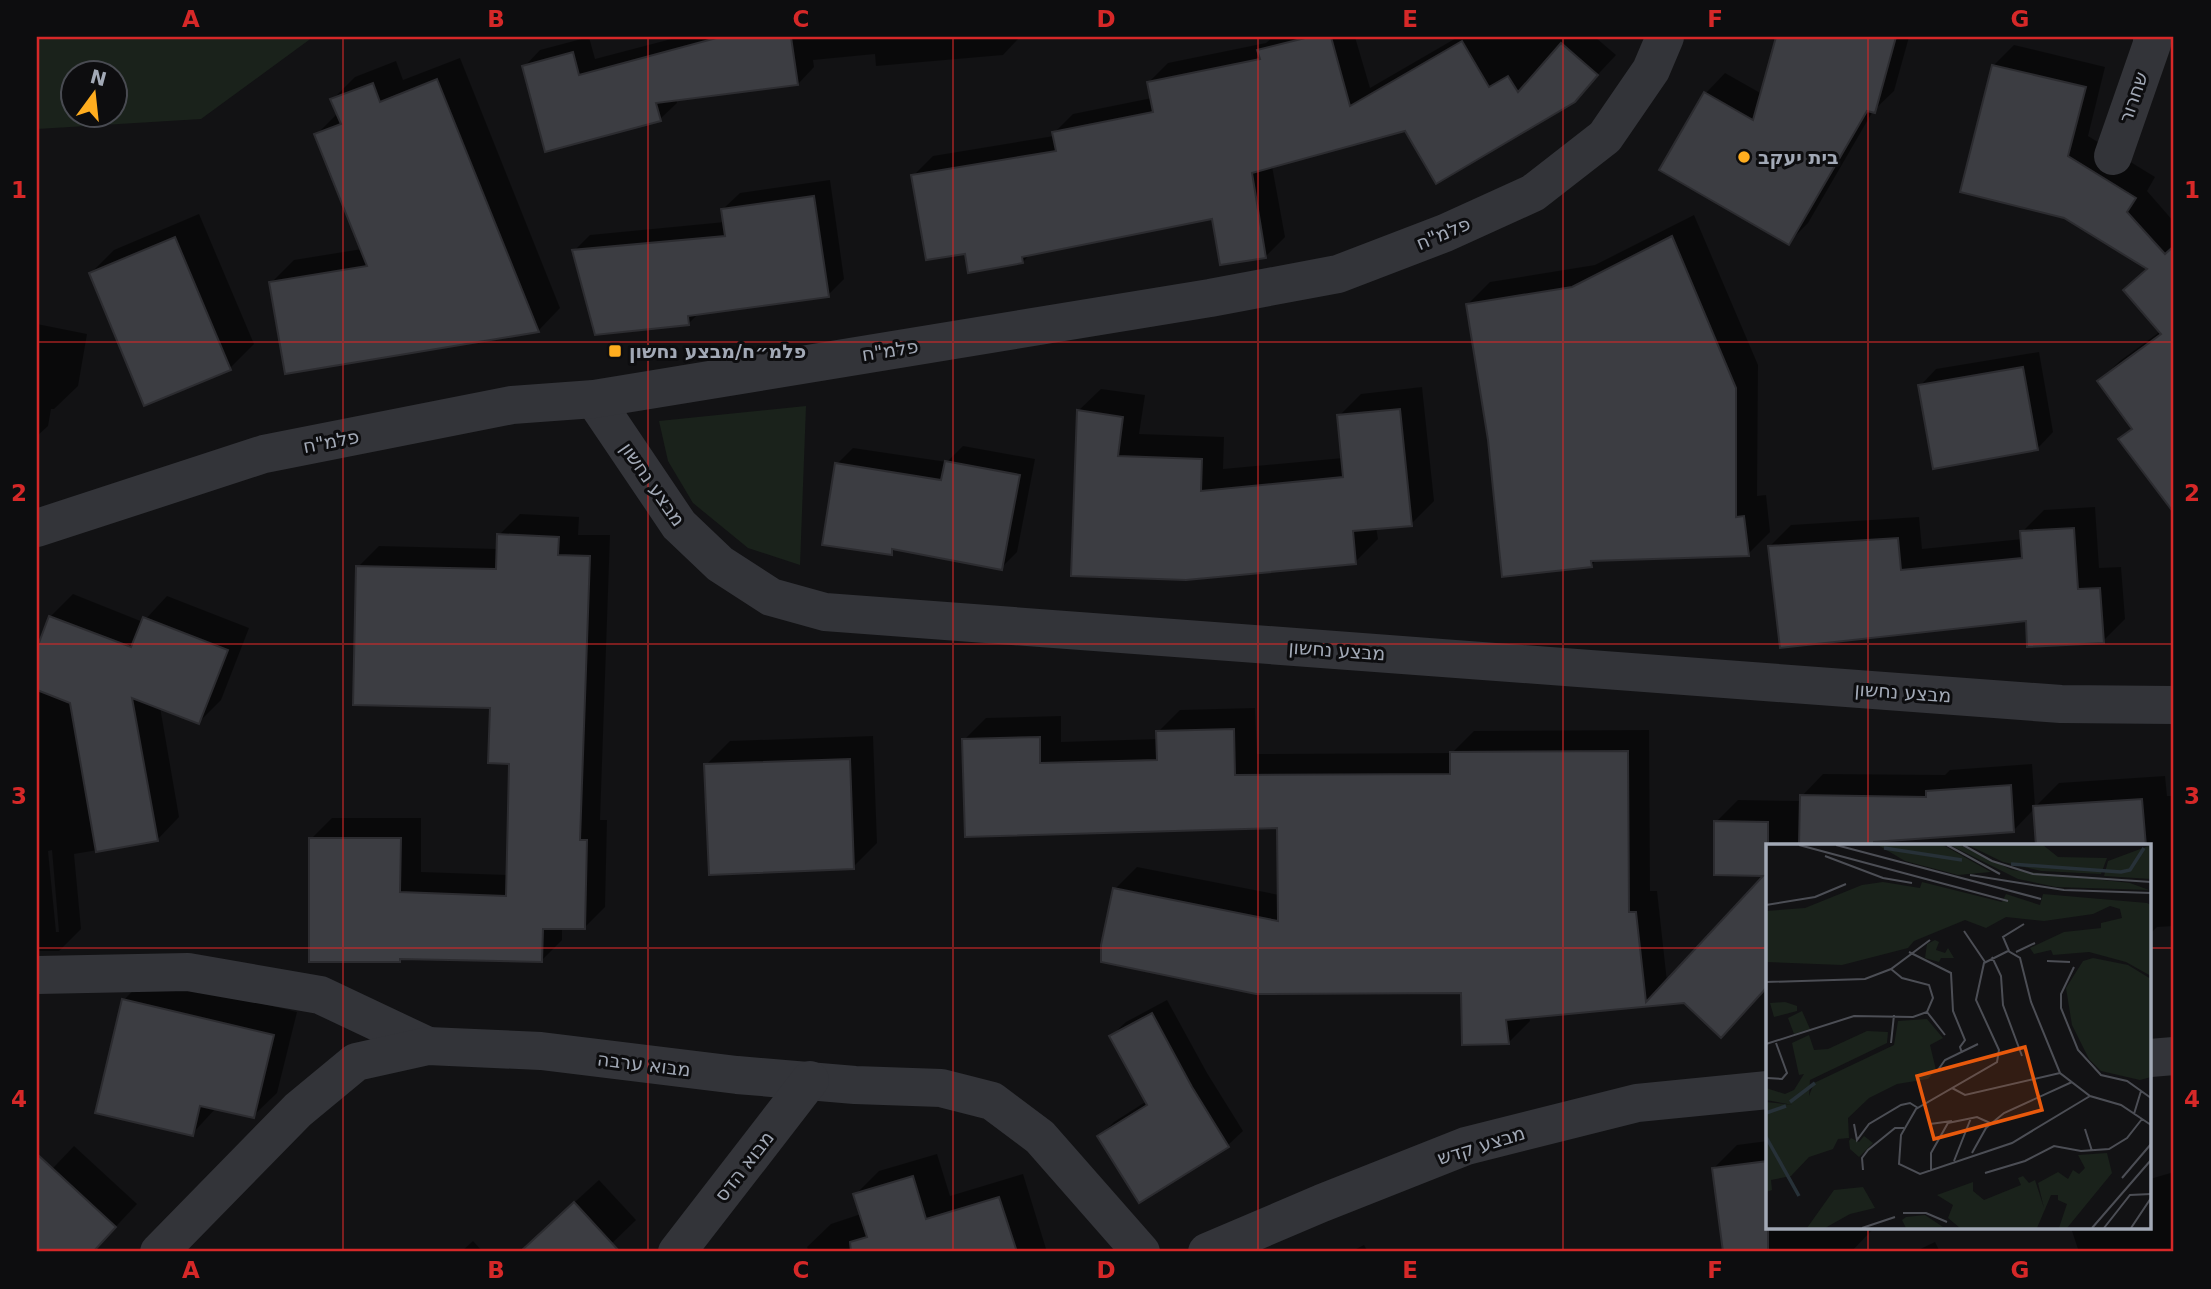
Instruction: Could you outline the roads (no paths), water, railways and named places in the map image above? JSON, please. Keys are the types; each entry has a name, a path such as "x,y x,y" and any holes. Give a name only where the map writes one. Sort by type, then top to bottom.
{"street":[{"name":"פלמ\"ח","path":"37,528 264,454 512,405 594,399 1210,298 1338,274 1445,233 1533,193 1605,136 1651,69 1665,37"},
{"name":"שחרור","path":"2113,156 2152,44 2152,37"},
{"name":"מבצע נחשון","path":"594,399 679,524 720,564 772,597 825,612 2061,704 2174,705"},
{"path":"37,975 188,972 320,995 428,1046"},
{"name":"מבוא ערבה","path":"159,1252 298,1110 356,1062 428,1046 541,1051 737,1075 855,1085 941,1088 992,1101 1040,1137 1141,1252"},
{"path":"2152,1058 2174,1056"},
{"name":"מבוא הדס","path":"677,1252 810,1080"},
{"name":"מבצע קדש","path":"1207,1252 1466,1146 1637,1103 1766,1090"}],"place":[{"name":"בית יעקב","path":"1744,157"},
{"name":"פלמ״ח/מבצע נחשון","path":"615,351"}]}
